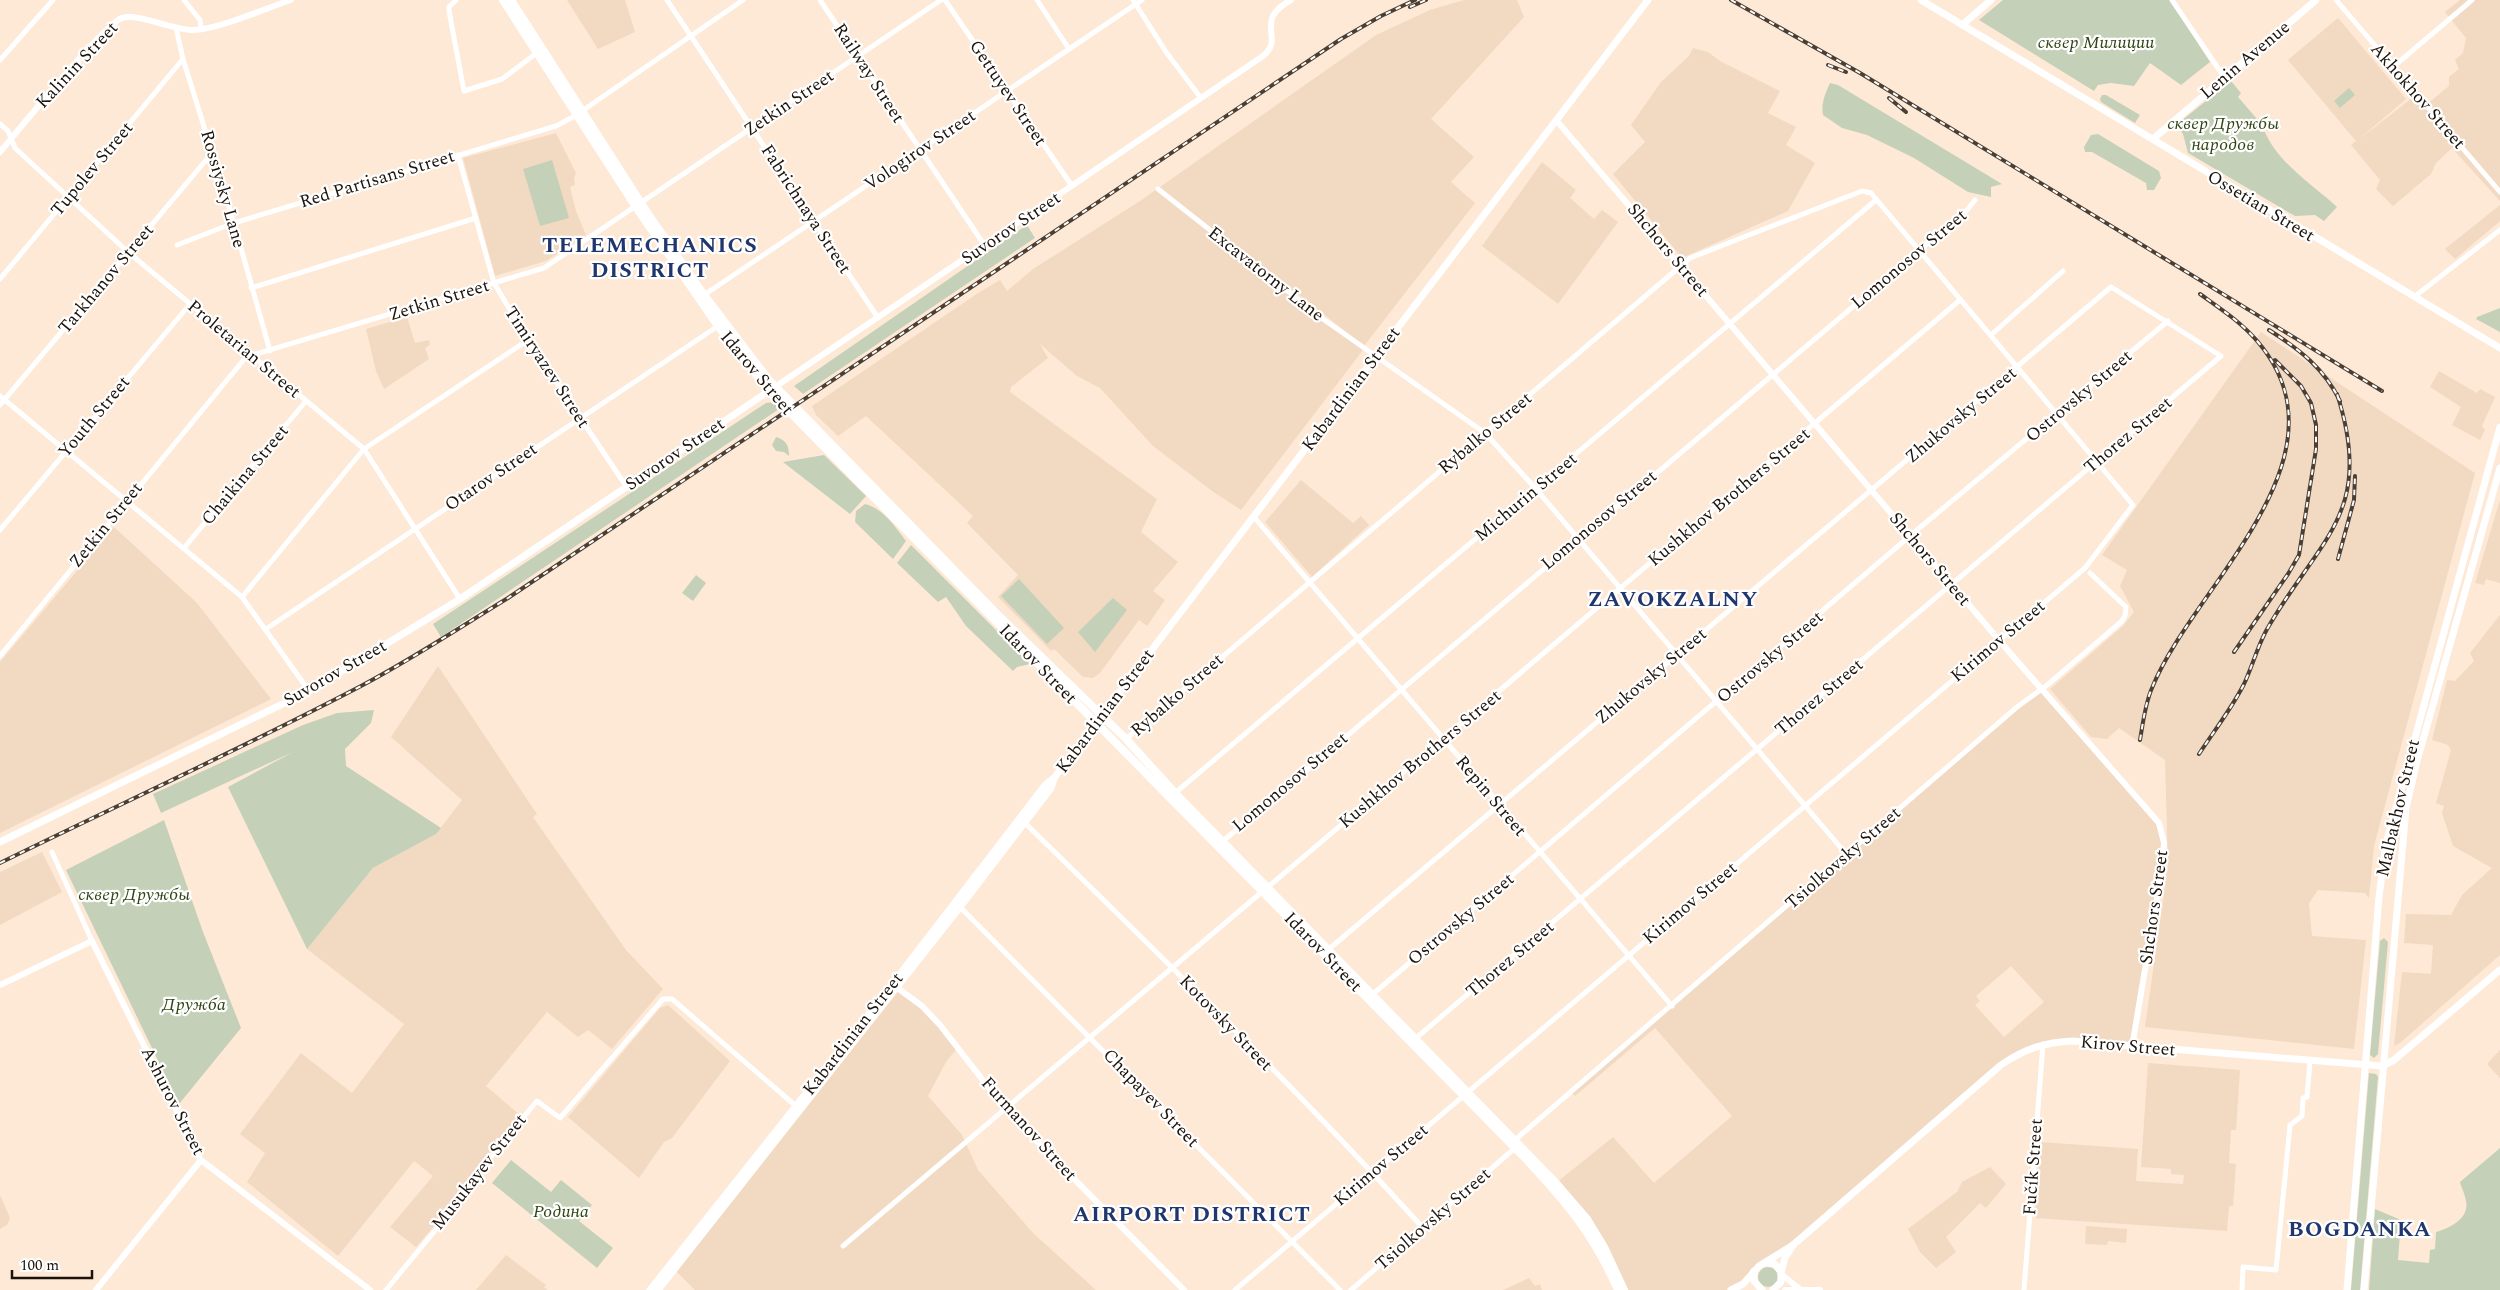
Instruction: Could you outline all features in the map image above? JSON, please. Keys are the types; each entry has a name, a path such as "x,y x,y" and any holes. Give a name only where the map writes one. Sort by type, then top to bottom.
{"main road":[{"name":"Idarov Street","path":"503,0 580,113"},
{"name":"Idarov Street","path":"511,0 639,206 718,326 772,389 1096,724 1329,949 1416,1038 1578,1218 1596,1245 1618,1290"},
{"name":"Kabardinian Street","path":"895,986 1046,784 1054,778 1096,724 1648,0"},
{"name":"Ossetian Street","path":"1921,0 2500,348"},
{"path":"1962,25 1991,0"},
{"name":"Lenin Avenue","path":"2153,140 2224,77 2316,0"},
{"name":"Idarov Street","path":"639,206 772,389 990,607 1126,739 1266,889 1466,1093 1516,1139 1587,1219 1600,1240 1624,1290"},
{"name":"Suvorov Street","path":"0,842 309,691 460,599 772,389"},
{"name":"Malbakhov Street","path":"2347,1290 2379,891 2386,844 2500,427"},
{"name":"Malbakhov Street","path":"2364,1290 2382,1066 2406,808 2500,468"},
{"name":"Kabardinian Street","path":"650,1290 960,907 1051,788 1054,778"},
{"path":"2382,1066 2394,1060 2498,974"},
{"name":"Kirov Street","path":"1731,1290 1743,1284 1765,1263 1793,1245 2001,1065 2023,1051 2043,1044 2073,1041 2382,1066"},
{"name":"Kabardinian Street","path":"658,1290 798,1108"},
{"path":"1773,1290 1779,1285 1785,1258 1793,1245"},
{"path":"1765,1263 1775,1264 1782,1274"},
{"path":"1755,1271 1754,1281 1762,1290"}],"street":[{"path":"0,60 53,0"},
{"path":"184,0 200,20 201,28"},
{"name":"Kalinin Street","path":"0,152 70,70 118,19 133,18 176,28 201,28 291,0"},
{"path":"456,0 449,7 449,11 464,91 502,79 538,52"},
{"name":"Fabrichnaya Street","path":"667,0 689,36 752,127 878,318"},
{"name":"Red Partisans Street","path":"178,245 234,223 556,126 580,113 742,0"},
{"name":"Railway Street","path":"820,0 985,246"},
{"name":"Zetkin Street","path":"0,656 246,357 544,268 639,206 752,127 943,0"},
{"name":"Gettuyev Street","path":"943,0 1072,186"},
{"path":"1037,0 1070,49"},
{"name":"Vologirov Street","path":"704,295 1070,49 1134,2 1142,0"},
{"name":"Suvorov Street","path":"772,389 1270,51 1272,45 1272,16 1277,9 1290,0"},
{"path":"2172,0 2224,77"},
{"name":"Akhokhov Street","path":"2336,0 2500,192"},
{"path":"2393,67 2472,0"},
{"path":"1134,2 1166,52 1201,98"},
{"name":"Rossiysky Lane","path":"176,28 183,60 234,223 270,351"},
{"name":"Tupolev Street","path":"0,279 183,60"},
{"name":"Shchors Street","path":"1556,120 2041,689 2152,815 2162,832 2164,843 2161,874 2132,1047"},
{"name":"Proletarian Street","path":"0,124 8,131 15,148 128,252 364,449 460,599"},
{"name":"Tarkhanov Street","path":"0,406 2,398 212,153"},
{"name":"Timiryazev Street","path":"458,155 494,283 528,340 626,486"},
{"name":"Excavatorny Lane","path":"1158,190 1323,319 1485,433 1536,489 1756,749 1806,804 1847,855"},
{"name":"Rybalko Street","path":"1126,739 1694,256 1851,194 1866,191 1876,200"},
{"path":"1876,200 2096,461"},
{"name":"Michurin Street","path":"1175,793 1876,200"},
{"name":"Lomonosov Street","path":"1223,841 1577,538 1967,210 1975,200"},
{"path":"252,288 476,218"},
{"path":"2414,298 2500,230"},
{"path":"1991,335 2063,271"},
{"name":"Zhukovsky Street","path":"1329,949 1675,654 2111,287 2168,322"},
{"name":"Kushkhov Brothers Street","path":"843,1246 1006,1110 1960,300"},
{"name":"Youth Street","path":"0,530 190,304"},
{"name":"Thorez Street","path":"1416,1038 2221,356 2168,322"},
{"name":"Ostrovsky Street","path":"1373,994 1911,535 2168,322"},
{"name":"Otarov Street","path":"266,629 579,417 718,326"},
{"path":"242,597 364,449 528,340"},
{"path":"2,398 66,450 125,502 242,597 309,691"},
{"name":"Chaikina Street","path":"184,548 306,402"},
{"name":"Kirimov Street","path":"1235,1290 2085,568 2133,505 2096,461"},
{"name":"Repin Street","path":"1254,516 1357,639 1501,804 1539,853 1672,1006"},
{"name":"Tsiolkovsky Street","path":"1516,1139 2017,707 2121,622 2125,616 2126,607 2090,572"},
{"name":"Kotovsky Street","path":"1025,823 1173,968 1373,1172 1423,1228"},
{"name":"Ashurov Street","path":"52,852 92,941 201,1160 370,1290"},
{"name":"Chapayev Street","path":"960,907 1092,1037 1340,1290"},
{"path":"0,985 92,941"},
{"name":"Furmanov Street","path":"895,986 922,1006 940,1024 1006,1110 1184,1290"},
{"name":"Musukayev Street","path":"386,1290 447,1216 493,1154 536,1101 560,1118 663,999 672,999 798,1108"},
{"name":"Fučík Street","path":"2024,1290 2043,1044"},
{"path":"2242,1290 2243,1267 2276,1270 2290,1125 2302,1116 2303,1098 2307,1097 2310,1061"},
{"name":"Tsiolkovsky Street","path":"1351,1290 1515,1148"},
{"path":"96,1290 201,1160"},
{"path":"1782,1274 1800,1289"},
{"path":"1785,1290 1820,1290"}],"shaded area":[{"path":"567,0 625,0 635,32 598,49"},
{"path":"1464,0 1517,0 1524,17 1431,119 1474,157 1451,182 1475,203 1364,346 1240,248 1236,252 1363,350 1241,510 1212,491 1153,446 1100,388 1077,376 1040,344 1048,358 1011,387 1010,392 1157,499 1141,532 1178,562 1153,591 1165,600 1147,626 1139,620 1100,673 1093,678 1083,677 1054,649 1051,651 998,597 1018,575 967,523 973,516 866,416 838,436 816,415 812,406 1000,280 1007,291 1033,269 1140,201 1376,35 1430,10"},
{"path":"2460,0 2500,0 2500,201 2452,148 2436,163 2431,174 2393,206 2376,189 2380,180 2351,145 2356,141 2288,60 2338,18 2406,99 2358,140 2416,95 2426,105 2449,86 2449,77 2459,69 2455,60 2463,53 2466,38 2445,12"},
{"path":"1693,48 1708,52 1720,61 1780,91 1768,113 1796,127 1786,145 1815,163 1788,211 1682,258 1613,174 1645,142 1631,125 1661,82 1689,56"},
{"path":"556,133 576,173 574,178 575,185 570,187 576,211 586,235 546,261 495,276 463,158"},
{"path":"1542,162 1576,190 1570,198 1594,219 1602,210 1618,222 1558,304 1482,246"},
{"path":"2500,205 2500,221 2455,259 2445,249"},
{"path":"407,317 415,343 429,340 430,345 425,348 429,359 384,389 376,371 366,329"},
{"path":"2261,332 2475,473 2374,846 2369,898 2365,893 2318,890 2309,903 2312,936 2366,940 2354,1049 2145,1027 2168,866 2165,760 2119,728 2107,739 2091,737 2050,689 2124,625 2134,612 2120,586 2127,570 2102,555"},
{"path":"2439,371 2477,393 2480,389 2495,397 2482,426 2485,430 2480,440 2452,425 2461,407 2430,387"},
{"path":"1301,480 1353,523 1361,516 1369,525 1312,577 1265,522"},
{"path":"2500,500 2500,583 2486,579 2484,585 2475,583"},
{"path":"114,527 197,603 271,699 0,833 0,662"},
{"path":"2500,615 2500,955 2400,1043 2394,1046 2402,972 2431,974 2433,945 2404,943 2406,914 2451,915 2462,895 2492,868 2453,846 2442,813 2444,806 2436,803 2451,750 2448,745 2432,740 2447,680 2455,681 2474,661 2470,653"},
{"path":"438,666 537,814 533,817 626,950 663,989 612,1049 588,1030 578,1037 547,1012 486,1086 520,1115 460,1196 416,1247 390,1227 433,1176 414,1161 338,1256 247,1182 265,1153 240,1134 301,1053 352,1093 404,1024 307,949 373,868 436,834 462,800 391,737"},
{"path":"2041,689 2152,815 2164,837 2132,1047 2073,1041 2023,1051 1850,1196 1731,1290 1624,1290 1604,1247 1556,1183 1613,1137 1654,1183 1732,1116 1655,1028 1575,1096 1571,1092","holes":["2011,966 2044,1002 2004,1037 1975,1005 1980,1001 1976,996"]},
{"path":"42,852 62,892 0,925 0,872"},
{"path":"897,988 909,995 958,1047 946,1062 928,1096 962,1135 978,1170 1033,1233 1096,1290 695,1290 674,1269"},
{"path":"668,1005 730,1061 672,1138 664,1142 639,1178 568,1117 660,1008"},
{"path":"2500,1050 2500,1078 2487,1064"},
{"path":"2148,1063 2240,1070 2236,1130 2231,1130 2229,1163 2236,1164 2233,1206 2229,1206 2227,1231 2035,1218 2041,1142 2138,1149 2136,1181 2183,1184 2184,1175 2171,1174 2171,1169 2141,1167"},
{"path":"1990,1167 2006,1184 1986,1208 1980,1203 1946,1237 1956,1252 1936,1268 1920,1252 1908,1229 1957,1192 1962,1182"},
{"path":"0,1195 10,1218 7,1225 0,1229"},
{"path":"2086,1226 2127,1229 2126,1243 2108,1241 2107,1245 2085,1244"},
{"path":"506,1255 546,1285 544,1287 548,1290 476,1290"},
{"path":"1529,1278 1535,1286 1540,1284 1542,1290 1503,1290"}],"green space":[{"name":"сквер Милиции","path":"2003,0 2170,0 2210,62 2181,85 2150,63 2134,86 2111,83 2098,85 2094,91 1979,20"},
{"name":"сквер Дружбы народов","path":"2231,81 2241,93 2238,97 2258,120 2260,132 2265,132 2278,154 2337,207 2324,221 2315,215 2295,216 2188,153 2183,134 2176,125"},
{"path":"1830,83 1838,85 2002,184 1991,187 1991,197 1968,192 1914,158 1867,135 1842,128 1823,115 1823,103"},
{"path":"2349,88 2355,95 2340,108 2334,101"},
{"path":"2102,95 2106,95 2140,115 2135,123 2101,102"},
{"path":"2098,134 2159,171 2161,178 2154,190 2147,190 2146,183 2092,152 2085,152 2084,147 2091,135"},
{"path":"552,160 569,218 540,226 523,169"},
{"path":"1027,225 1035,238 803,394 794,386"},
{"path":"2500,308 2500,332 2476,319 2477,317"},
{"path":"774,402 779,409 441,637 433,624 766,403"},
{"path":"776,437 786,444 789,456 784,452 776,451 772,445"},
{"path":"824,455 866,496 850,514 783,462"},
{"path":"865,504 872,506 883,514 906,541 893,559 855,522 856,511"},
{"path":"911,545 1030,664 1017,667 1013,671 966,626 946,597 938,602 897,563"},
{"path":"696,575 706,583 693,601 682,593"},
{"path":"1019,579 1064,628 1047,644 1001,596"},
{"path":"1113,598 1127,610 1095,652 1078,632"},
{"path":"374,710 371,723 345,749 346,766 441,828 436,834 373,868 307,949 228,787 293,752 161,813 153,794 303,725 337,713"},
{"name":"сквер Дружбы","path":"164,820 203,932 241,1028 179,1104 66,870"},
{"path":"2384,938 2388,942 2378,1054 2374,1058 2370,1055 2380,941"},
{"path":"2369,1073 2376,1074 2378,1077 2360,1290 2351,1290"},
{"path":"2500,1148 2500,1290 2369,1290 2375,1209 2401,1220 2398,1260 2429,1263 2430,1250 2435,1249 2436,1232 2454,1224 2463,1216 2466,1210 2465,1195 2460,1182"},
{"name":"Родина","path":"511,1160 551,1192 561,1180 592,1205 579,1221 613,1248 597,1268 492,1183"},
{"path":"1768,1267 1775,1270 1778,1277 1775,1284 1768,1287 1761,1284 1758,1277 1761,1270"}],"railway":[{"path":"0,863 317,709 380,676 435,643 508,598 1341,39 1381,16 1415,0"},
{"path":"1410,7 1426,0"},
{"path":"1731,0 1860,73 2382,391"},
{"path":"1828,65 1846,72"},
{"path":"1889,98 1906,112"},
{"path":"2140,740 2146,707 2152,688 2172,649 2257,520 2278,476 2289,431 2283,386 2258,342 2238,322 2200,294"},
{"path":"2269,330 2310,360 2334,389 2340,401"},
{"path":"2234,652 2299,555 2316,449 2316,425 2311,403 2301,386 2275,360"},
{"path":"2199,754 2239,693 2266,631 2336,523 2345,497 2350,469 2347,435 2337,394"},
{"path":"2338,559 2354,500 2355,476"}],"district":[{"name":"TELEMECHANICS DISTRICT","path":"650,258"},
{"name":"ZAVOKZALNY","path":"1673,599"},
{"name":"AIRPORT DISTRICT","path":"1192,1214"},
{"name":"BOGDANKA","path":"2360,1229"}],"park label":[{"name":"Дружба","path":"194,1004"}]}
